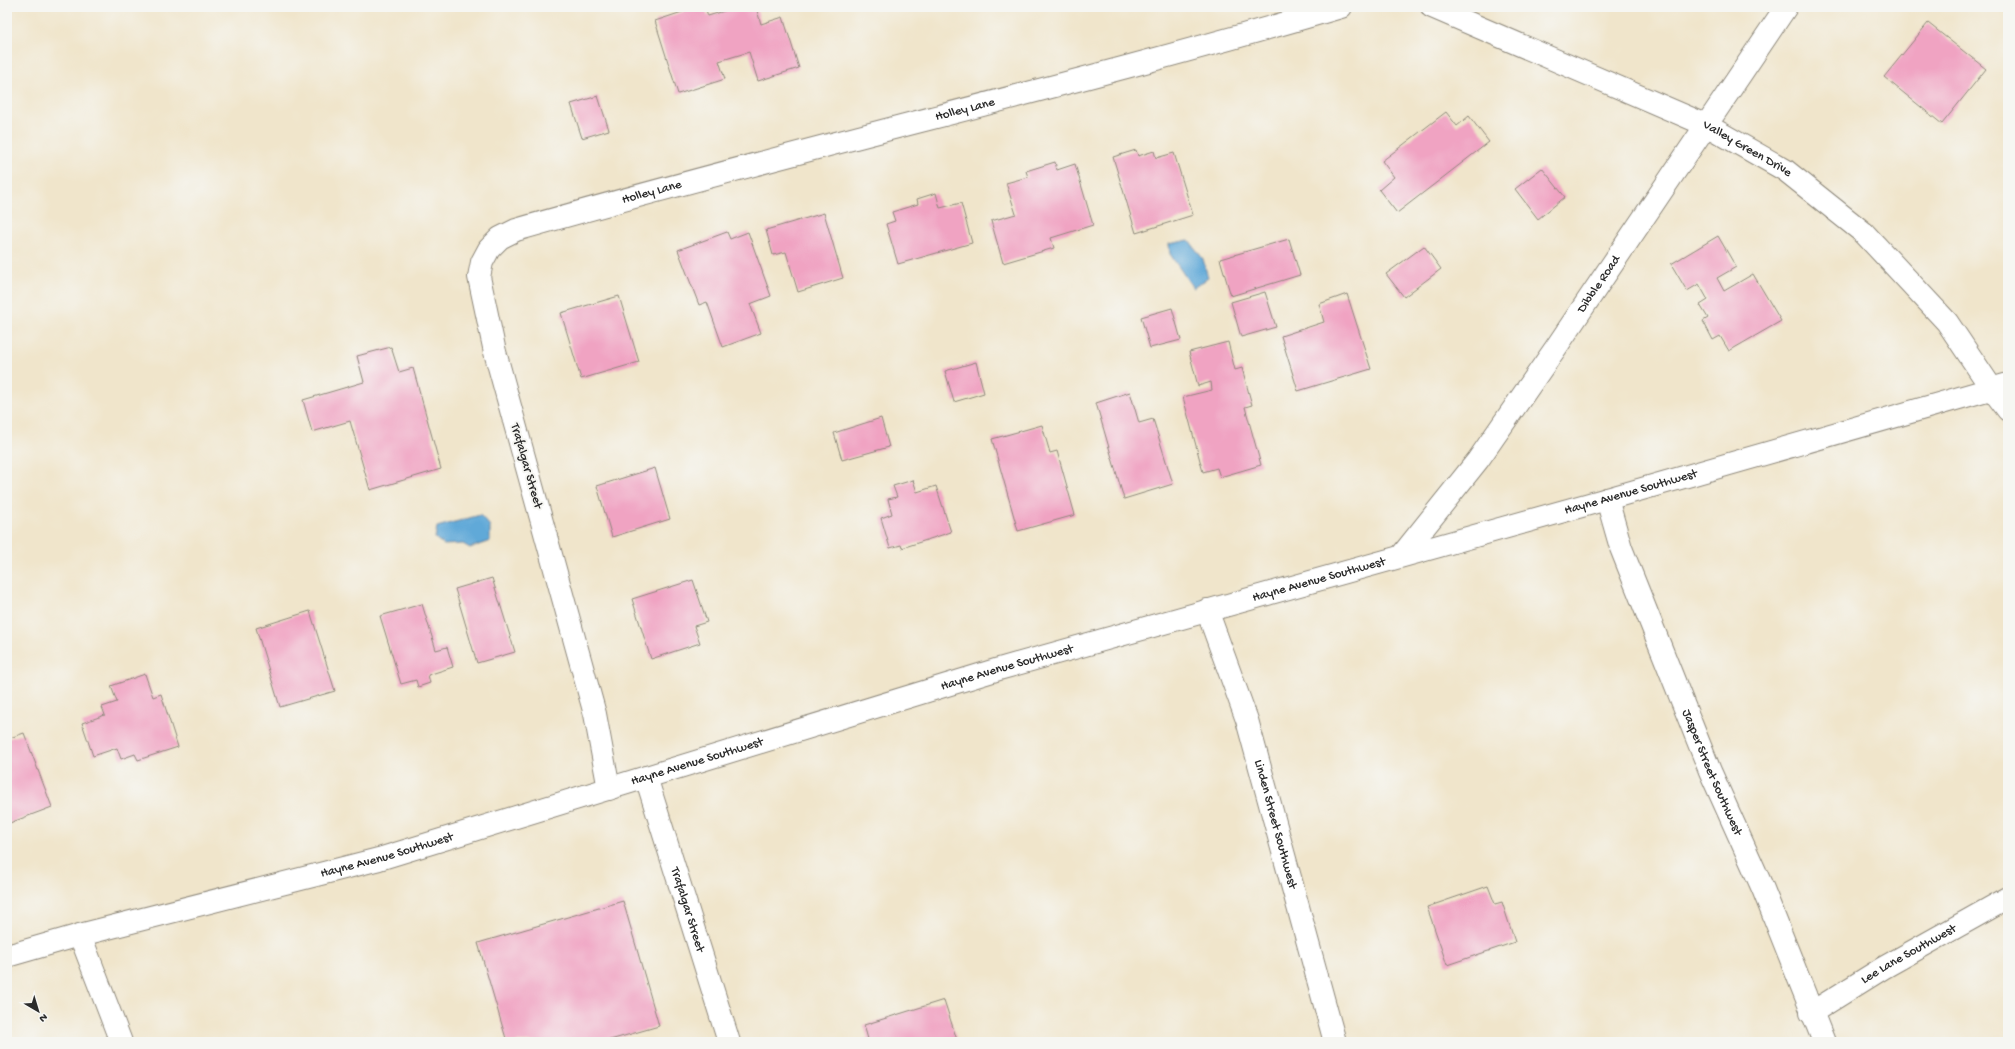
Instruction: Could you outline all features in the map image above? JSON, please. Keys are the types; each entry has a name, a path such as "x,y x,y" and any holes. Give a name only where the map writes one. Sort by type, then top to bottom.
{"street":[{"name":"Holley Lane","path":"589,209 1021,94 1216,44 1342,7"},
{"name":"Valley Green Drive","path":"1432,7 1706,125 1784,170 1864,233 1947,322 2000,386 2008,410"},
{"name":"Dibble Road","path":"1402,555 1487,447 1786,7"},
{"name":"Trafalgar Street","path":"589,209 516,230 500,238 489,249 479,277 495,352 596,714 609,788"},
{"name":"Hayne Avenue Southwest","path":"7,956 80,935 379,859 999,669 1402,555 1607,499 2000,386"},
{"name":"Jasper Street Southwest","path":"1607,499 1621,548 1710,771 1763,889 1811,1013 1824,1042"},
{"name":"Linden Street Southwest","path":"1208,610 1247,720 1334,1042"},
{"name":"Trafalgar Street","path":"646,777 729,1042"},
{"name":"Lee Lane Southwest","path":"1811,1013 1883,968 2008,898"},
{"path":"80,935 121,1042"}],"water":[{"path":"1189,240 1203,259 1208,278 1193,288 1170,254 1169,244"},
{"path":"480,515 490,526 490,541 470,548 463,544 444,545 435,538 437,527"}],"building":[{"path":"697,7 705,7 708,16 737,7 756,7 761,24 783,17 799,68 758,81 749,52 719,61 725,79 678,94 655,21"},
{"path":"1928,23 1986,69 1942,124 1884,77"},
{"path":"598,96 609,130 582,138 571,104"},
{"path":"1446,112 1457,126 1469,116 1489,142 1397,213 1379,190 1394,177 1382,161"},
{"path":"1136,150 1138,156 1154,151 1156,158 1174,153 1193,215 1136,233 1113,157"},
{"path":"1055,162 1057,170 1075,164 1093,225 1051,238 1054,248 1003,263 991,221 1016,214 1006,183 1028,177 1026,171"},
{"path":"1542,168 1565,197 1538,219 1515,189"},
{"path":"936,193 940,208 961,203 972,243 898,264 886,224 895,221 892,212 918,204 917,199"},
{"path":"824,213 843,278 798,292 786,252 773,255 766,230"},
{"path":"727,232 730,239 748,232 771,296 750,304 761,333 723,347 707,302 699,305 678,250"},
{"path":"1718,236 1736,267 1717,278 1724,291 1753,274 1781,321 1729,351 1720,336 1713,340 1703,321 1708,318 1700,305 1708,300 1699,284 1687,291 1671,264"},
{"path":"1289,239 1300,275 1231,296 1220,259"},
{"path":"1424,246 1441,269 1404,297 1386,274"},
{"path":"1265,292 1276,327 1241,337 1231,302"},
{"path":"1347,294 1371,369 1298,391 1281,336 1324,322 1319,304"},
{"path":"619,296 639,362 581,379 561,313"},
{"path":"1172,308 1181,340 1150,348 1141,317"},
{"path":"1228,342 1235,370 1242,368 1252,405 1245,407 1261,465 1220,477 1217,468 1203,472 1183,397 1212,390 1211,382 1198,386 1189,352"},
{"path":"391,347 399,372 413,368 441,469 370,490 350,421 312,432 303,400 364,382 357,356"},
{"path":"976,362 984,393 954,402 945,371"},
{"path":"1130,392 1139,423 1153,419 1173,484 1124,499 1096,403"},
{"path":"881,418 889,447 842,460 834,433"},
{"path":"1042,425 1050,453 1057,451 1075,515 1018,531 992,439"},
{"path":"655,468 670,519 612,537 597,486"},
{"path":"913,480 917,492 936,486 951,532 902,548 901,545 890,548 881,518 892,514 888,499 897,497 893,486"},
{"path":"492,578 515,652 477,663 455,589"},
{"path":"693,580 707,622 694,626 700,643 651,659 632,599"},
{"path":"422,604 436,650 447,647 453,667 428,675 430,683 418,687 416,680 401,684 380,616"},
{"path":"310,611 335,691 280,707 256,628"},
{"path":"145,674 153,697 161,694 178,747 138,760 135,754 121,759 117,748 93,756 82,723 105,715 102,707 117,702 111,686"},
{"path":"24,733 52,807 7,824 7,739"},
{"path":"1488,886 1495,904 1502,902 1515,942 1447,965 1427,907"},
{"path":"623,901 659,1026 603,1042 507,1042 478,943"},
{"path":"944,1000 957,1040 949,1042 860,1042 868,1039 864,1025"}]}
